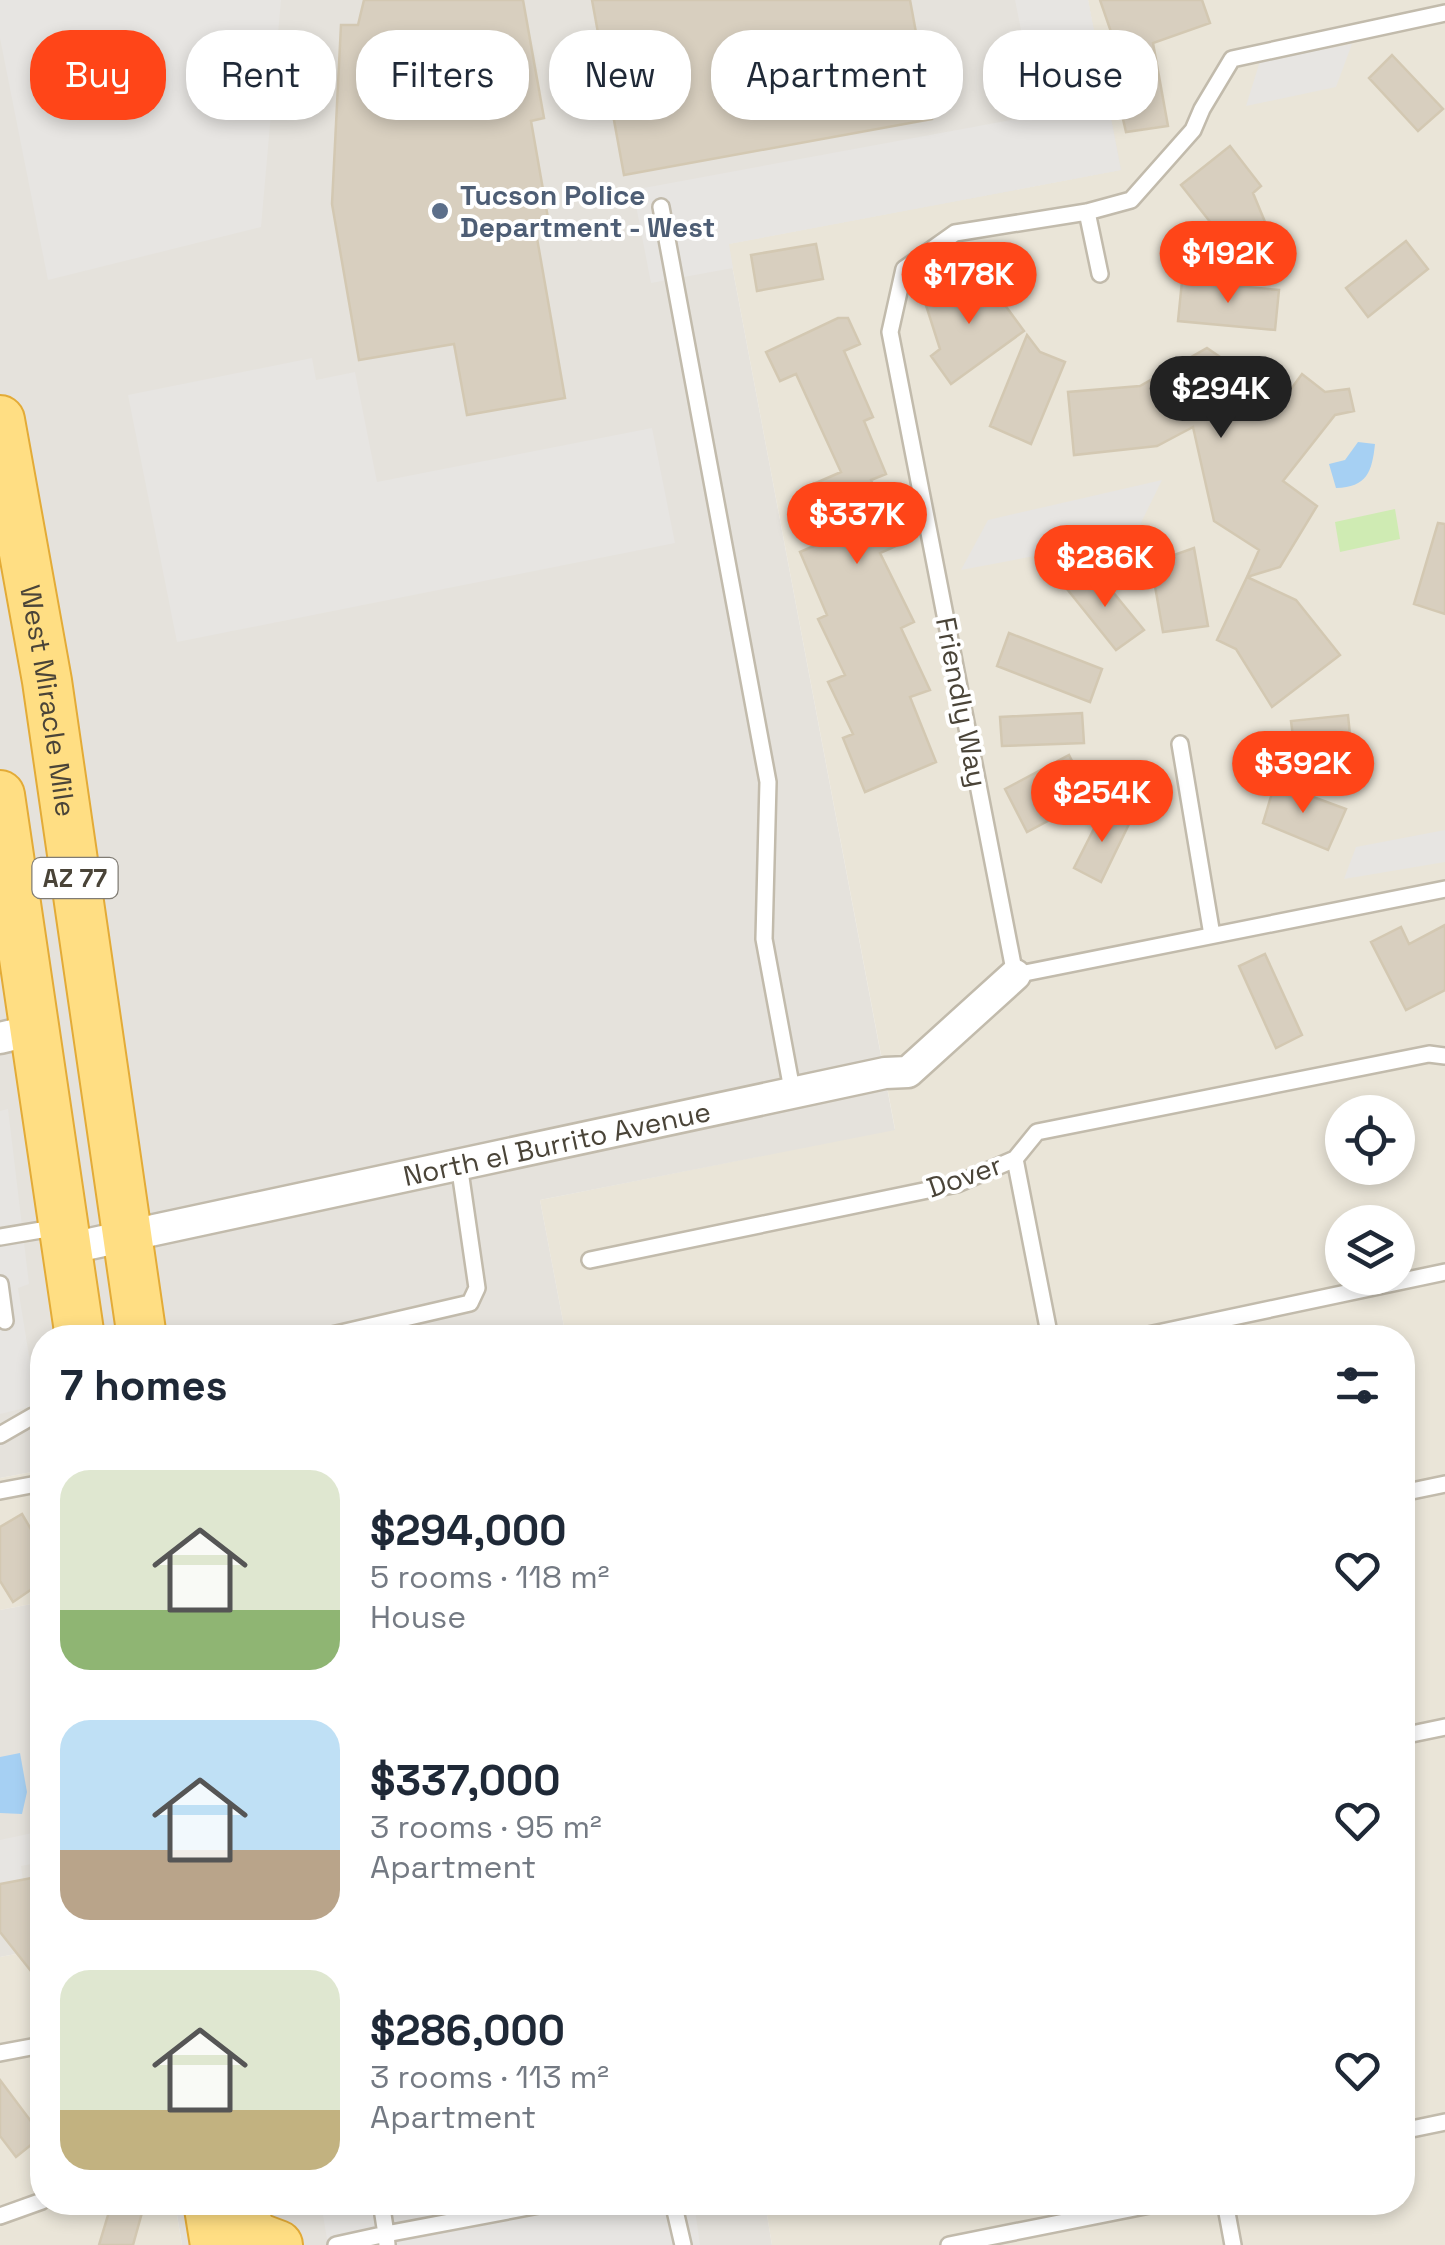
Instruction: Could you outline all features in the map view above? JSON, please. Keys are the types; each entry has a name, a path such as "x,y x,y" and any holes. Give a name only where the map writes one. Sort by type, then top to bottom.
{"highway":[{"name":"West Miracle Mile","path":"0,420 40,642 140,1325"},
{"name":"AZ 77","path":"0,795 17,1034 65,1238 78,1325"},
{"path":"210,2215 215,2245"},
{"path":"243,2215 254,2236 278,2245 273,2215"}],"street":[{"name":"North el Burrito Avenue","path":"65,1238 127,1237 884,1073 908,1072 1015,974"}],"lane":[{"name":"Friendly Way","path":"1015,974 890,332 904,269 954,234 1087,212 1131,200 1193,130 1232,58 1445,12"},
{"path":"661,207 768,782 764,939 792,1095"},
{"path":"1087,212 1100,274"},
{"path":"1180,744 1212,935"},
{"path":"1015,974 1445,889"},
{"name":"Dover","path":"590,1260 956,1184 1014,1159 1037,1132 1429,1054 1445,1056"},
{"path":"1014,1159 1047,1325"},
{"path":"375,1325 470,1303 477,1288 459,1164"},
{"path":"0,1237 65,1238"},
{"path":"1195,1325 1445,1272"},
{"path":"0,1284 5,1322"},
{"path":"0,1435 30,1418"},
{"path":"1415,1490 1445,1484"},
{"path":"0,1491 30,1485"},
{"path":"1415,1733 1445,1727"},
{"path":"0,2054 30,2048"},
{"path":"1415,2128 1445,2122"},
{"path":"0,2216 30,2205"},
{"path":"382,2215 387,2240"},
{"path":"336,2245 387,2240 498,2215"},
{"path":"676,2215 684,2245"},
{"path":"949,2245 1100,2215"},
{"path":"1227,2215 1233,2245"}],"shaded area":[{"path":"0,0 1088,0 1094,30 983,30 983,120 1111,120 1121,170 728,244 895,1130 540,1200 564,1325 30,1325 30,1472 0,1478"},
{"path":"0,0 281,0 278,30 186,30 186,120 270,120 261,227 48,280 0,38"},
{"path":"1015,0 1088,0 1094,30 1021,30"},
{"path":"1088,0 1445,0 1445,2245 772,2245 767,2215 1415,2215 1415,1325 564,1325 540,1200 895,1129 728,244 1120,170 1111,120 1158,120 1158,30 1094,30"},
{"path":"1352,44 1336,87 1246,106 1260,61"},
{"path":"1011,120 1111,120 1121,170 729,244 733,268 651,283 633,190"},
{"path":"312,358 316,380 355,372 377,482 652,428 675,543 177,642 128,395"},
{"path":"1162,480 1134,537 961,570 988,520"},
{"path":"1445,830 1445,862 1344,879 1356,847"},
{"path":"8,1109 29,1284 18,1288 30,1362 30,1407 0,1414 0,1111"},
{"path":"30,1472 30,1604 0,1610 0,1478"},
{"path":"30,1604 30,1951 0,1957 0,1610"},
{"path":"30,1834 30,1864 21,1866 23,1880 0,1884 0,1840"},
{"path":"30,1951 30,2215 177,2215 182,2245 0,2245 0,1957"},
{"path":"177,2215 767,2215 772,2245 182,2245"},
{"path":"323,2215 696,2215 700,2245 328,2245"}],"green space":[{"path":"1395,509 1400,539 1340,552 1335,522"}],"water":[{"path":"1358,442 1375,444 1370,470 1355,485 1336,488 1329,464 1345,460"},
{"path":"20,1753 27,1792 22,1814 0,1813 0,1757"}],"building":[{"name":"Tucson Police Department - West","path":"364,0 523,0 528,30 356,30 356,120 529,120 529,34 544,118 531,121 548,218 534,221 565,398 467,415 454,344 359,360 332,204 341,25 358,25"},
{"path":"592,0 910,0 916,30 711,30 711,120 926,120 624,175 614,120 691,120 691,30 597,30"},
{"path":"1100,0 1202,0 1210,23 1158,41 1158,30 1110,30"},
{"path":"1392,55 1443,109 1418,131 1369,78"},
{"path":"1158,71 1168,126 1126,132 1123,120 1158,120"},
{"path":"1230,146 1261,186 1253,193 1270,234 1230,247 1181,185"},
{"path":"1406,241 1428,269 1368,317 1346,288"},
{"path":"816,244 823,279 757,291 751,255"},
{"path":"986,279 1024,331 951,384 931,356 940,349 924,299"},
{"path":"1182,281 1279,290 1275,330 1178,321"},
{"path":"838,318 848,318 860,344 844,351 873,417 864,421 886,474 871,480 898,545 880,553 914,622 901,628 930,690 910,697 936,762 865,792 843,738 853,734 828,682 845,675 818,619 827,615 800,552 823,542 802,489 841,472 796,374 780,381 766,352"},
{"path":"1027,335 1040,352 1065,362 1031,444 990,426"},
{"path":"1207,348 1283,400 1302,374 1325,392 1349,389 1354,411 1335,415 1283,481 1317,506 1280,567 1247,577 1259,550 1214,521 1193,427 1157,446 1074,455 1068,392 1140,386"},
{"path":"1438,523 1445,524 1445,614 1414,604"},
{"path":"1194,548 1208,626 1163,632 1151,563"},
{"path":"1094,569 1144,630 1116,650 1067,589"},
{"path":"1247,577 1296,600 1340,655 1272,707 1236,649 1217,640"},
{"path":"1009,633 1102,669 1090,702 997,666"},
{"path":"1082,713 1084,743 1002,746 1000,717"},
{"path":"1348,715 1352,755 1296,760 1291,721"},
{"path":"1069,755 1091,798 1027,832 1005,789"},
{"path":"1275,783 1346,809 1328,850 1263,823"},
{"path":"1105,807 1130,822 1101,882 1074,868"},
{"path":"1445,925 1445,990 1406,1010 1371,942 1401,927 1409,944"},
{"path":"1265,954 1302,1035 1276,1048 1239,966"},
{"path":"22,1514 30,1528 30,1590 13,1602 0,1581 0,1527"},
{"path":"30,1878 30,1970 0,1932 0,1884"},
{"path":"0,2080 30,2120 30,2146 16,2157 0,2136"},
{"path":"108,2215 141,2215 133,2245 99,2245"}],"place":[{"name":"Tucson Police Department - West","path":"440,211"}]}
